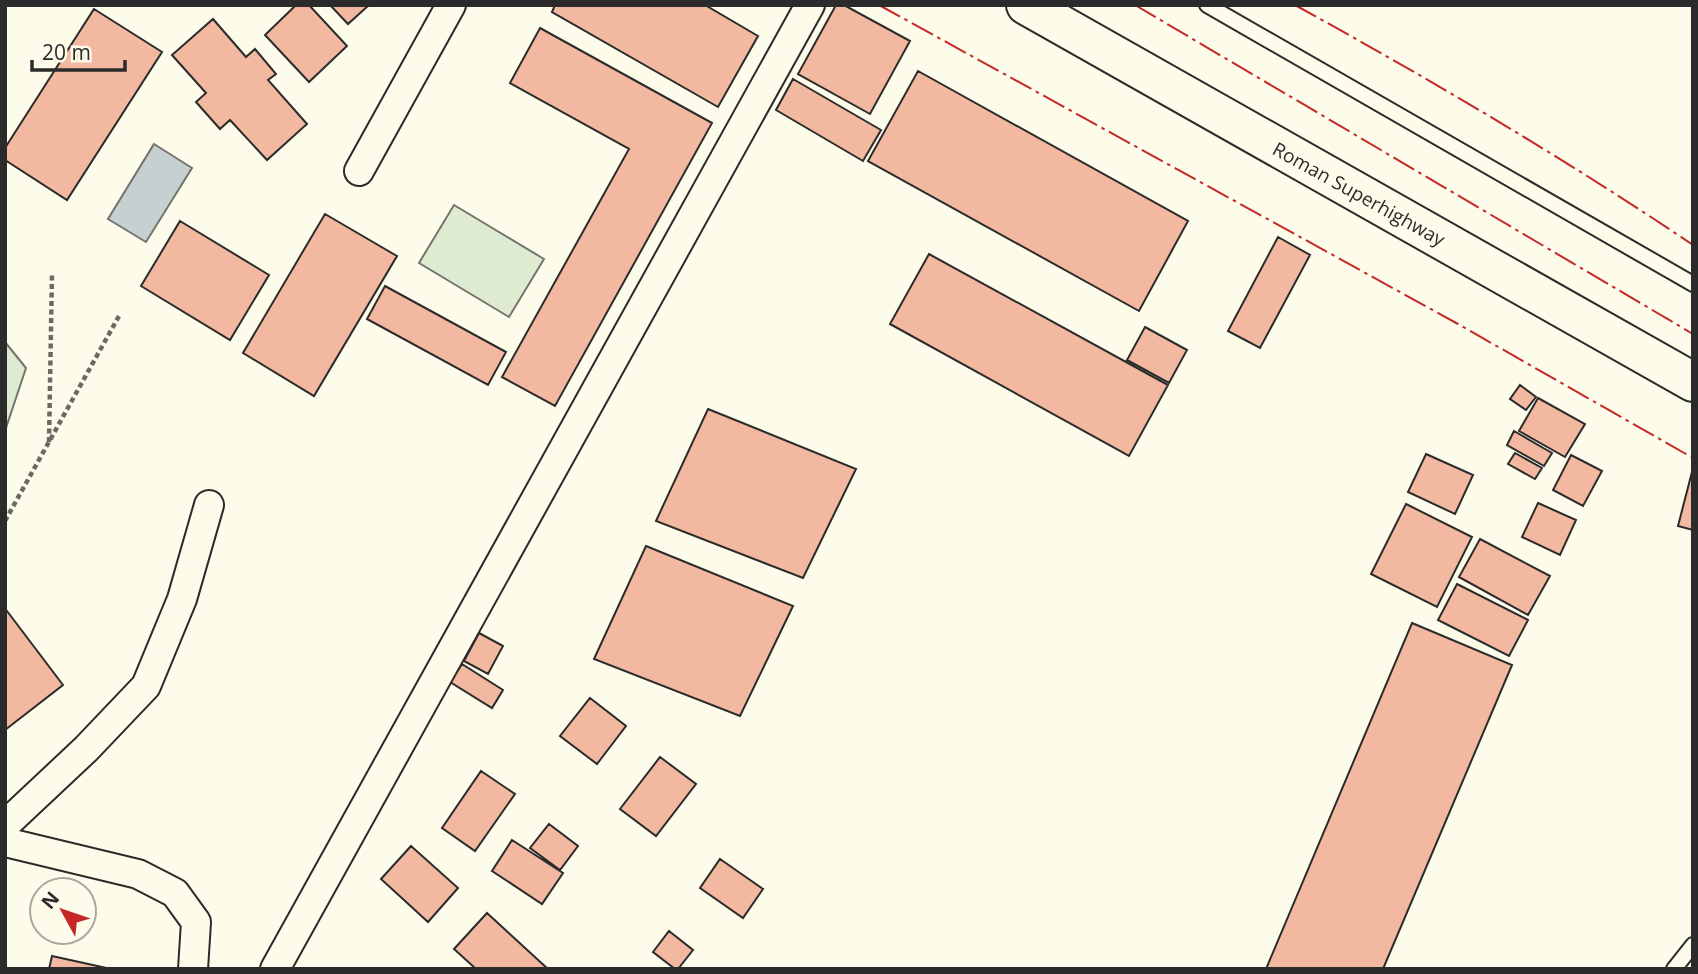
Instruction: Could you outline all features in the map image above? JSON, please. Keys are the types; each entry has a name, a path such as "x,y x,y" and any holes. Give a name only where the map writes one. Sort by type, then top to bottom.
{"main road":[{"name":"Roman Superhighway","path":"1026,5 1693,382"}],"street":[{"path":"359,171 451,5"},
{"path":"275,969 810,5"},
{"path":"5,825 86,749 146,686 183,599 209,505"},
{"path":"5,842 138,874 175,893 196,922 193,969"}],"lane":[{"path":"1207,5 1693,284"},
{"path":"1674,969 1693,945"}],"path":[{"path":"49,443 51,273"},
{"path":"5,521 120,316"}],"green space":[{"path":"454,205 544,259 509,317 419,263"},
{"path":"5,342 26,368 5,431"}],"shaded area":[{"path":"154,144 192,168 146,242 108,219"}],"building":[{"path":"296,5 309,5 347,46 309,82 265,35"},
{"path":"330,5 369,5 348,24"},
{"path":"555,5 705,5 758,36 718,107 552,12"},
{"path":"836,5 844,5 910,41 870,114 798,74"},
{"path":"94,9 162,52 67,200 5,160 5,148"},
{"path":"213,19 246,57 255,49 276,74 268,80 307,124 267,160 230,120 220,129 196,102 206,93 172,55"},
{"path":"540,28 712,123 555,406 502,377 629,149 510,83"},
{"path":"918,71 1188,221 1139,311 868,161"},
{"path":"793,79 881,130 863,161 776,110"},
{"path":"325,214 397,256 314,396 243,353"},
{"path":"180,221 269,275 230,340 141,286"},
{"path":"1278,237 1310,255 1260,348 1228,331"},
{"path":"929,254 1168,385 1129,456 890,324"},
{"path":"385,286 506,352 488,385 367,319"},
{"path":"1145,327 1187,350 1169,383 1127,360"},
{"path":"1520,385 1536,397 1526,410 1510,399"},
{"path":"1538,398 1585,424 1565,457 1519,431"},
{"path":"708,409 856,469 803,578 656,521"},
{"path":"1514,431 1552,453 1544,466 1507,445"},
{"path":"1515,453 1542,468 1535,479 1508,464"},
{"path":"1426,454 1473,475 1455,514 1408,492"},
{"path":"1571,455 1602,471 1583,506 1553,490"},
{"path":"1693,468 1693,530 1678,526"},
{"path":"1538,503 1576,520 1560,555 1522,537"},
{"path":"1406,504 1472,537 1437,607 1371,574"},
{"path":"1480,539 1550,576 1528,615 1459,577"},
{"path":"646,546 793,606 740,716 594,659"},
{"path":"1457,584 1528,620 1509,656 1438,620"},
{"path":"7,611 63,685 5,730 5,612"},
{"path":"1412,623 1512,665 1383,969 1266,969"},
{"path":"479,633 503,646 488,674 464,661"},
{"path":"462,664 503,690 492,708 450,682"},
{"path":"590,698 626,726 597,764 560,736"},
{"path":"660,757 696,784 656,836 620,809"},
{"path":"481,771 515,794 475,851 442,828"},
{"path":"549,824 578,846 560,870 530,848"},
{"path":"512,840 563,873 542,904 492,871"},
{"path":"411,846 458,888 428,922 381,879"},
{"path":"720,859 763,889 743,918 700,888"},
{"path":"487,913 548,969 476,969 454,949"},
{"path":"669,931 693,950 678,969 653,952"},
{"path":"52,956 111,969 49,969"}],"power":[{"path":"879,5 1458,324 1693,458"},
{"path":"1135,5 1693,334"},
{"path":"1295,5 1497,120 1693,245"}]}
